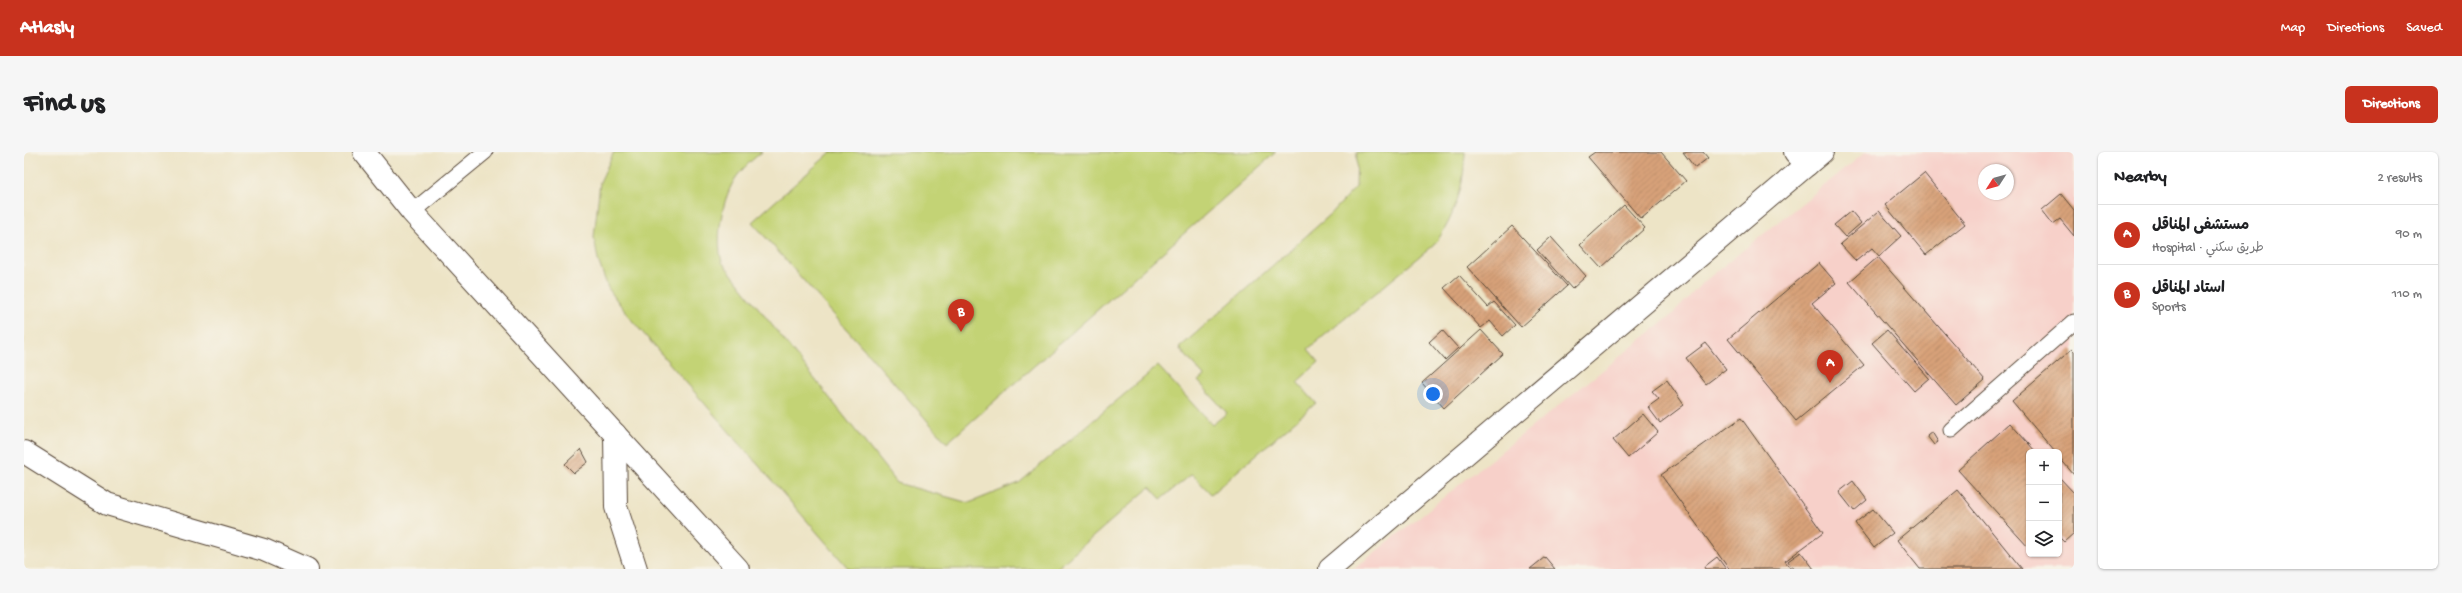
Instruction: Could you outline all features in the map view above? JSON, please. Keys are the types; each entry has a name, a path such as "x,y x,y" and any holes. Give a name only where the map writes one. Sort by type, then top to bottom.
{"street":[{"path":"364,152 412,212 738,569"},
{"path":"1330,569 1808,156"},
{"path":"615,434 616,507 636,569"},
{"path":"24,452 107,504 264,550 307,569"}],"lane":[{"path":"412,212 486,152"},
{"path":"1950,430 2074,322"}],"shaded area":[{"path":"1866,152 2074,152 2074,569 1354,569 1673,314 1701,284"}],"green space":[{"path":"614,152 762,152 737,176 727,195 721,218 719,241 722,262 897,483 969,503 1019,483 1158,366 1212,425 1227,413 1198,381 1204,376 1179,348 1331,214 1356,187 1357,152 1465,152 1463,177 1457,201 1448,224 1434,245 1308,349 1319,362 1297,382 1316,403 1211,494 1192,474 1161,499 1150,487 1056,569 849,569 629,317 608,288 598,260 594,237 600,182"},
{"path":"831,152 1276,152 947,443 752,222"}],"building":[{"path":"1595,152 1661,152 1686,181 1641,219 1588,157"},
{"path":"1683,152 1703,152 1708,158 1695,168"},
{"path":"1924,173 1965,224 1926,255 1885,205"},
{"path":"2061,194 2074,210 2074,236 2060,219 2053,224 2042,210"},
{"path":"1624,205 1645,228 1601,268 1580,245"},
{"path":"1851,211 1861,223 1845,237 1834,225"},
{"path":"1879,211 1901,236 1879,256 1872,248 1856,261 1840,244"},
{"path":"1512,226 1567,286 1521,327 1467,267"},
{"path":"1551,237 1586,276 1572,289 1537,250"},
{"path":"1878,257 1985,380 1956,405 1849,282"},
{"path":"1819,263 1836,283 1812,303 1864,365 1796,421 1728,339"},
{"path":"1459,275 1488,307 1494,302 1515,325 1503,336 1490,321 1481,328 1444,288"},
{"path":"1442,330 1458,348 1445,360 1429,342"},
{"path":"1481,330 1503,354 1444,408 1422,383"},
{"path":"1887,330 1929,378 1914,391 1872,343"},
{"path":"1706,343 1726,369 1706,384 1686,358"},
{"path":"2072,349 2074,351 2074,475 2062,461 2062,449 2052,449 2012,401"},
{"path":"1667,380 1684,405 1660,423 1648,407 1659,399 1652,391"},
{"path":"1643,414 1658,432 1628,458 1613,440"},
{"path":"1741,418 1823,533 1785,561 1791,569 1729,569 1661,475"},
{"path":"2010,423 2033,449 2026,449 2026,545 1958,470"},
{"path":"1932,432 1938,442 1934,445 1927,436"},
{"path":"581,449 588,462 574,473 565,464"},
{"path":"2062,480 2074,493 2074,533 2064,542 2062,540"},
{"path":"1853,481 1867,500 1854,511 1839,492"},
{"path":"1958,490 2022,569 1920,569 1897,540"},
{"path":"1873,509 1893,533 1874,548 1855,523"},
{"path":"1801,552 1814,569 1793,569 1788,561"},
{"path":"1545,557 1555,569 1530,569"},
{"path":"1717,557 1726,569 1705,569 1704,567"}],"place":[{"name":"استاد المناقل","path":"961,332"},
{"name":"مستشفى المناقل","path":"1830,383"}]}
